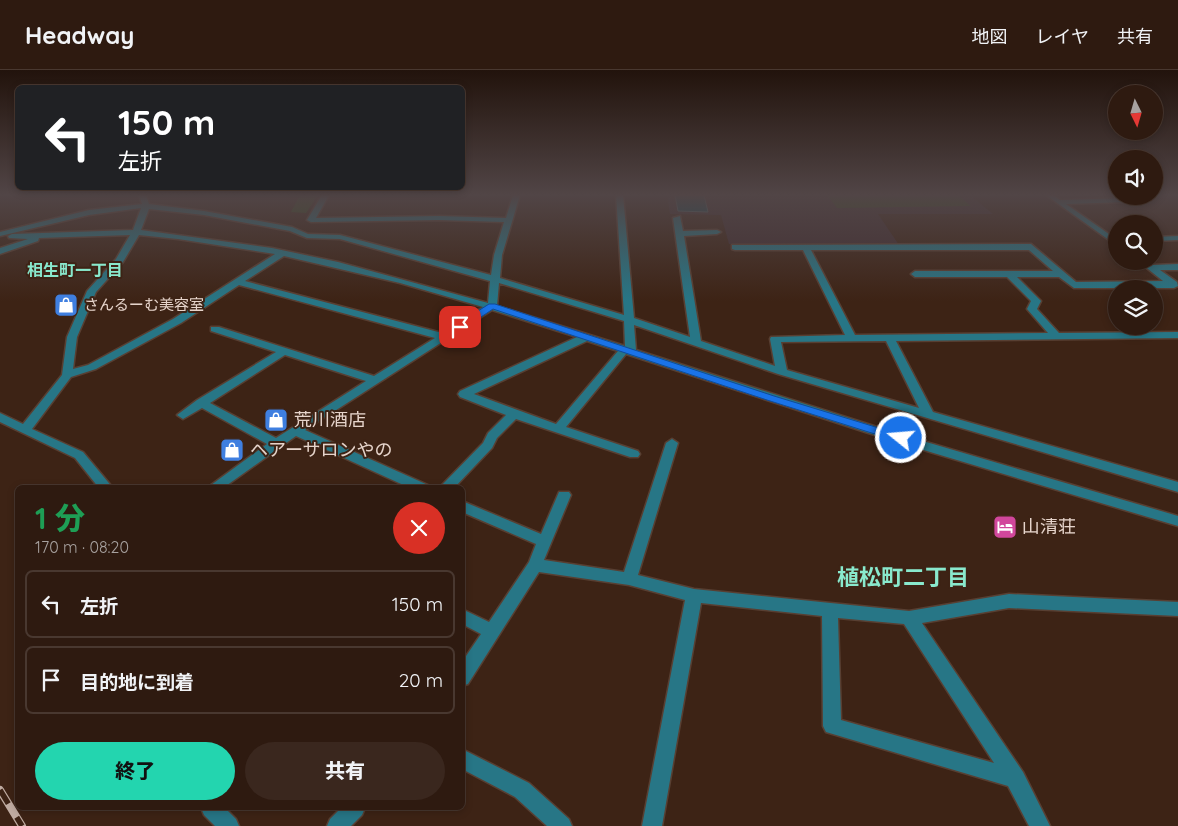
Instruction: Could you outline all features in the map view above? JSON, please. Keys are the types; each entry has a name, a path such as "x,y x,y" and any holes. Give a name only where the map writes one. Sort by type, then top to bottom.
{"street":[{"path":"0,234 16,230"},
{"path":"289,230 307,236 340,237 495,279 630,320 782,372 1178,488"},
{"path":"492,306 498,255 506,230"},
{"path":"558,429 628,351 630,320 623,230"},
{"path":"680,230 696,344"},
{"path":"0,234 42,237 136,232 207,240 352,267 492,306 771,398 1178,521"},
{"path":"25,430 67,375 72,337 92,291 120,260 136,232"},
{"path":"681,234 718,232"},
{"path":"0,251 42,237"},
{"path":"1163,239 1178,238"},
{"path":"735,247 1031,248 1074,285 1176,286"},
{"path":"806,247 851,338"},
{"path":"67,375 100,362 177,320 281,254"},
{"path":"1163,268 1178,267"},
{"path":"1155,270 1176,286"},
{"path":"915,274 1061,274"},
{"path":"1008,274 1036,301 1032,309 1056,336"},
{"path":"238,282 443,337"},
{"path":"221,485 296,431 492,306"},
{"path":"214,328 376,380"},
{"path":"782,372 775,339 1178,335"},
{"path":"586,337 464,394 514,414 634,454"},
{"path":"889,337 928,414"},
{"path":"183,415 284,351"},
{"path":"201,403 277,444"},
{"path":"448,485 488,445 492,436 514,414"},
{"path":"0,417 79,455 104,485"},
{"path":"296,431 416,485"},
{"path":"629,579 672,443"},
{"path":"465,673 535,565 564,495"},
{"path":"465,507 544,541"},
{"path":"535,565 629,579 694,596 909,618 1009,601 1178,609"},
{"path":"652,826 694,596"},
{"path":"830,610 832,726 1016,779"},
{"path":"465,618 492,632"},
{"path":"909,618 982,724 1016,779 1040,826"},
{"path":"465,760 522,790 562,826"},
{"path":"213,810 229,826"},
{"path":"337,826 353,810"}],"shaded area":[{"path":"725,230 889,230 899,245 729,244"}],"railway":[{"path":"0,790 22,826"}],"place":[{"name":"さんるーむ美容室","path":"66,305"},
{"name":"荒川酒店","path":"276,420"},
{"name":"ヘアーサロンやの","path":"232,450"},
{"name":"山清荘","path":"1005,527"}],"district":[{"name":"相生町一丁目","path":"75,270"},
{"name":"植松町二丁目","path":"903,577"}],"route":[{"path":"460,327 492,306 771,398 901,438"}]}
